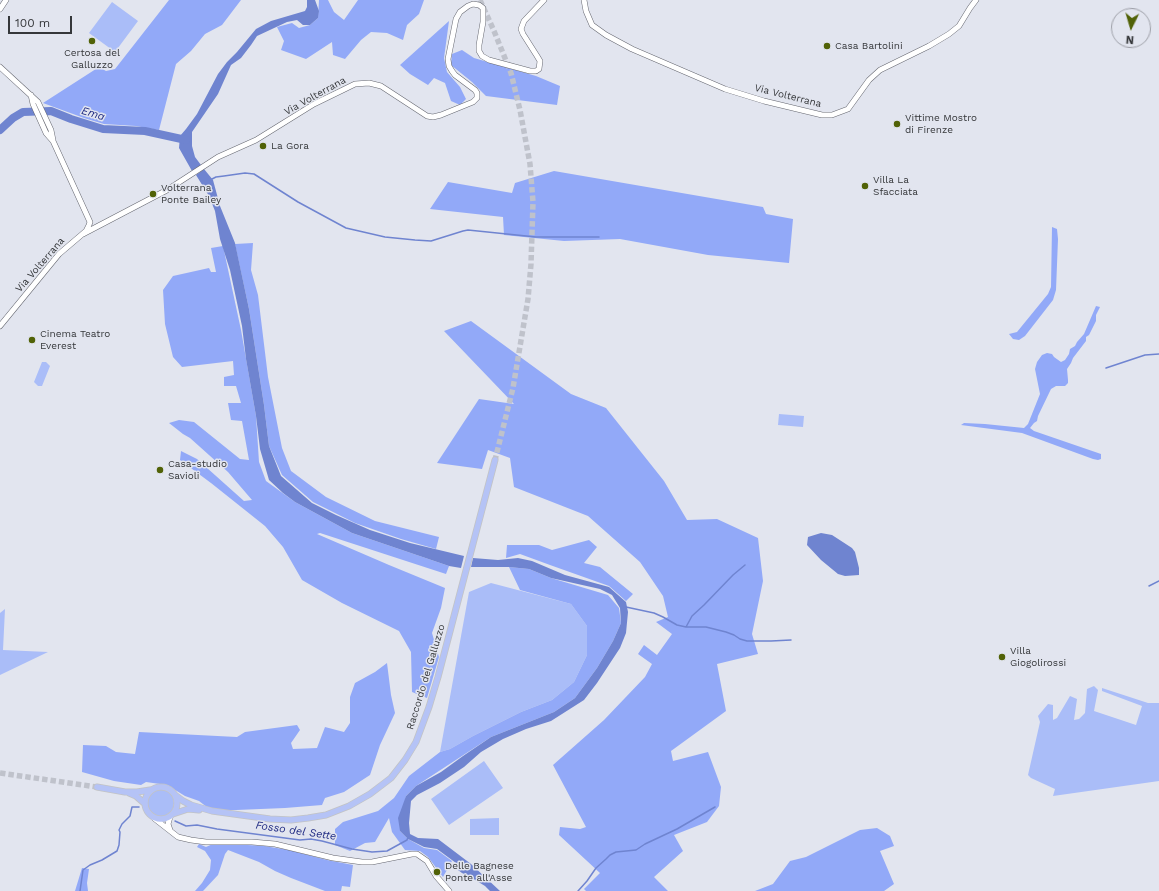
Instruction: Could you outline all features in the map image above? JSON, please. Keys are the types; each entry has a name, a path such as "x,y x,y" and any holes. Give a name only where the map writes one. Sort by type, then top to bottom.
{"main road":[{"path":"0,10 6,0"},
{"name":"Via Volterrana","path":"0,326 59,254 72,241 84,234 88,228 152,198 225,153 256,140 330,96 350,86 369,82 381,86 427,116 433,117 442,116 473,102 477,98 477,93 475,90 455,75 448,66 456,19 460,12 468,6 473,4 483,8 483,22 479,45 479,51 482,56 489,60 530,71 536,71 539,69 540,61 521,29 524,21 544,0"},
{"name":"Via Volterrana","path":"584,0 586,11 592,25 606,35 632,48 725,88 764,101 822,115 832,115 848,109 874,75 880,70 930,46 949,34 958,26 976,0"},
{"path":"0,67 31,95 36,103 94,225"},
{"name":"Raccordo del Galluzzo","path":"172,816 188,809 270,819 291,820 326,815 349,806 370,794 391,778 405,760 416,742 429,707 495,460"},
{"path":"97,787 125,792 136,796 144,803"},
{"path":"125,792 136,792 162,787 167,788 172,792 175,796 177,806 168,824 170,830"},
{"path":"153,789 146,795 144,803 146,811 150,816 178,837 206,842 245,841 275,844 333,858 362,862 378,861 417,854 421,855 427,861 436,876 449,891"},
{"name":"Raccordo del Galluzzo","path":"175,796 191,805 212,811"},
{"path":"155,819 161,820 172,816"}],"shaded area":[{"path":"169,0 241,0 222,25 205,34 191,51 176,64 159,130 136,126 104,124 43,103 99,67 106,71 115,69"},
{"path":"307,0 315,0 319,11 318,18 310,25 303,25 297,20 287,22 257,36 241,58 231,65 218,94 192,132 192,146 195,157 201,165 192,171 179,148 180,136 197,114 218,74 256,29 271,21 305,11 307,7"},
{"path":"319,0 328,0 334,12 344,20 358,0 424,0 419,14 407,25 403,40 387,33 371,32 361,40 345,59 333,55 332,42 306,59 281,50 284,41 277,27 292,23 299,28 310,25 318,18"},
{"path":"112,2 138,21 115,52 89,33"},
{"path":"449,21 444,58 447,72 460,87 466,99 460,105 451,101 445,83 434,78 428,85 410,74 400,65"},
{"path":"462,50 474,58 536,76 560,86 557,105 486,96 451,65 452,54"},
{"path":"204,169 213,180 220,206 235,243 249,309 269,446 281,476 312,503 370,530 410,543 464,556 461,568 449,566 352,533 295,502 269,480 260,449 242,326 230,270 220,239 215,211 209,196 196,175"},
{"path":"554,171 763,207 766,214 793,219 789,263 708,255 620,239 564,241 504,235 503,217 430,209 448,182 512,193 515,183"},
{"path":"1052,227 1057,229 1058,239 1056,290 1053,300 1025,336 1019,340 1013,339 1009,334 1017,332 1048,294 1051,287"},
{"path":"253,243 251,270 258,295 268,377 282,448 291,471 326,497 375,521 439,537 436,549 355,523 313,502 282,475 269,446 249,309 235,244"},
{"path":"223,246 241,330 256,416 259,462 266,481 295,502 352,533 449,566 446,574 320,533 317,534 445,588 441,608 432,633 439,657 427,698 412,692 411,652 399,631 342,603 302,580 283,547 265,526 180,460 181,451 197,459 244,501 252,500 228,472 190,438 169,423 179,420 194,422 240,459 249,460 242,421 231,420 228,403 241,403 236,386 224,386 224,377 234,375 233,361 182,367 173,357 165,324 163,290 173,276 209,268 211,272 216,272 211,248"},
{"path":"1096,306 1100,307 1096,315 1096,321 1089,335 1086,337 1086,341 1073,358 1067,369 1068,383 1065,386 1056,386 1051,389 1037,421 1030,428 1034,431 1101,454 1101,459 1093,459 1022,433 961,425 964,423 985,424 1024,428 1028,424 1040,394 1035,369 1037,362 1042,355 1047,353 1052,354 1061,362 1065,360 1070,349 1075,346 1084,334"},
{"path":"471,321 571,394 606,408 664,481 687,520 717,519 758,538 763,581 752,634 758,654 717,664 726,711 671,751 673,761 708,752 721,787 719,806 707,822 674,835 683,851 654,877 668,891 586,891 584,889 600,873 559,835 560,827 580,829 586,827 553,765 604,720 645,677 652,664 638,654 644,645 657,655 672,634 656,622 668,617 663,596 640,562 588,516 514,487 510,458 488,450 482,469 437,463 479,399 514,404 444,331"},
{"path":"42,362 46,362 50,366 42,386 38,386 34,382"},
{"path":"779,414 804,416 803,427 778,425"},
{"path":"821,533 832,535 852,548 855,552 859,575 845,576 838,574 821,560 807,545 808,537"},
{"path":"589,540 597,547 584,563 600,567 633,594 626,601 609,586 520,554 506,558 507,545 539,545 552,550"},
{"path":"473,558 498,560 518,558 532,561 565,575 609,587 626,602 628,612 626,633 620,648 584,700 551,721 526,729 503,739 481,752 464,767 440,783 417,795 411,801 409,823 410,834 418,838 438,839 471,864 500,891 490,891 485,886 458,870 456,863 437,849 424,847 408,839 400,831 398,818 406,796 416,786 441,772 491,737 554,712 575,698 597,668 613,641 621,623 620,608 612,595 600,589 551,578 529,569 509,567 471,567"},
{"path":"509,567 529,569 551,578 608,595 619,608 621,623 613,641 597,668 575,698 554,712 491,737 416,786 406,796 400,831 408,839 424,848 437,850 452,861 443,877 428,857 420,851 405,850 392,832 389,818 375,842 365,843 350,851 335,845 335,829 343,822 378,811 394,798 409,776 440,752 450,749 521,712 552,700 574,682 587,655 587,626 571,604 520,590"},
{"path":"491,583 571,604 587,626 587,655 574,682 552,700 521,712 450,749 440,752 469,592"},
{"path":"5,609 3,650 48,652 0,675 0,613"},
{"path":"387,663 395,713 380,745 370,775 344,792 325,798 322,805 212,811 199,801 185,796 167,785 146,782 141,785 114,781 82,772 83,745 106,746 116,752 135,754 139,732 237,737 245,732 297,725 300,730 291,743 293,749 317,748 325,727 344,732 350,723 350,697 355,683 375,672"},
{"path":"1094,686 1098,690 1094,711 1136,725 1142,706 1102,691 1102,688 1148,703 1159,703 1159,781 1053,796 1055,789 1031,778 1028,775 1040,722 1038,716 1048,704 1053,705 1053,720 1057,718 1070,696 1077,699 1074,720 1079,719 1085,713 1087,689"},
{"path":"484,761 503,788 449,825 431,799"},
{"path":"160,789 170,793 174,803 170,813 160,817 150,813 146,803 150,793"},
{"path":"499,818 499,835 470,835 470,819"},
{"path":"877,828 890,836 894,846 880,851 894,884 884,891 755,891 773,884 790,861 806,857 860,830"},
{"path":"215,843 264,846 289,850 353,865 350,887 342,886 341,891 325,891 291,878 259,862 228,850 225,854 218,875 203,891 195,891 210,870 211,860 205,851 197,847 199,844 206,847"},
{"path":"82,868 89,869 87,883 88,891 75,891"}],"waterway":[{"name":"Ema","path":"0,130 13,118 23,112 51,111 103,129 145,131 186,140"},
{"path":"210,180 216,177 245,173 254,174 298,202 346,228 385,237 431,241 468,230 536,237 599,237"},
{"path":"1106,368 1145,355 1159,354"},
{"path":"686,627 692,616 745,565"},
{"path":"1149,586 1159,581"},
{"path":"626,607 654,613 677,625 686,627 706,627 726,632 747,641 791,640"},
{"name":"Fosso del Sette","path":"80,891 83,870 117,851 119,845 119,830 122,824 130,816 132,807 139,807"},
{"path":"578,891 596,868 610,855 616,852 636,850 715,807"},
{"name":"Fosso del Sette","path":"175,821 186,826 197,825 300,840 311,839 352,849 372,852 387,851 407,840 408,837"}],"tunnel":[{"path":"480,0 511,73 520,110 530,164 533,202 528,299 513,388 495,460"},
{"path":"0,773 97,787"}],"place":[{"name":"Certosa del Galluzzo","path":"92,41"},
{"name":"Casa Bartolini","path":"827,46"},
{"name":"Vittime Mostro di Firenze","path":"897,124"},
{"name":"La Gora","path":"263,146"},
{"name":"Villa La Sfacciata","path":"865,186"},
{"name":"Volterrana Ponte Bailey","path":"153,194"},
{"name":"Cinema Teatro Everest","path":"32,340"},
{"name":"Casa-studio Savioli","path":"160,470"},
{"name":"Villa Giogolirossi","path":"1002,657"},
{"name":"Delle Bagnese Ponte all'Asse","path":"437,872"}]}
